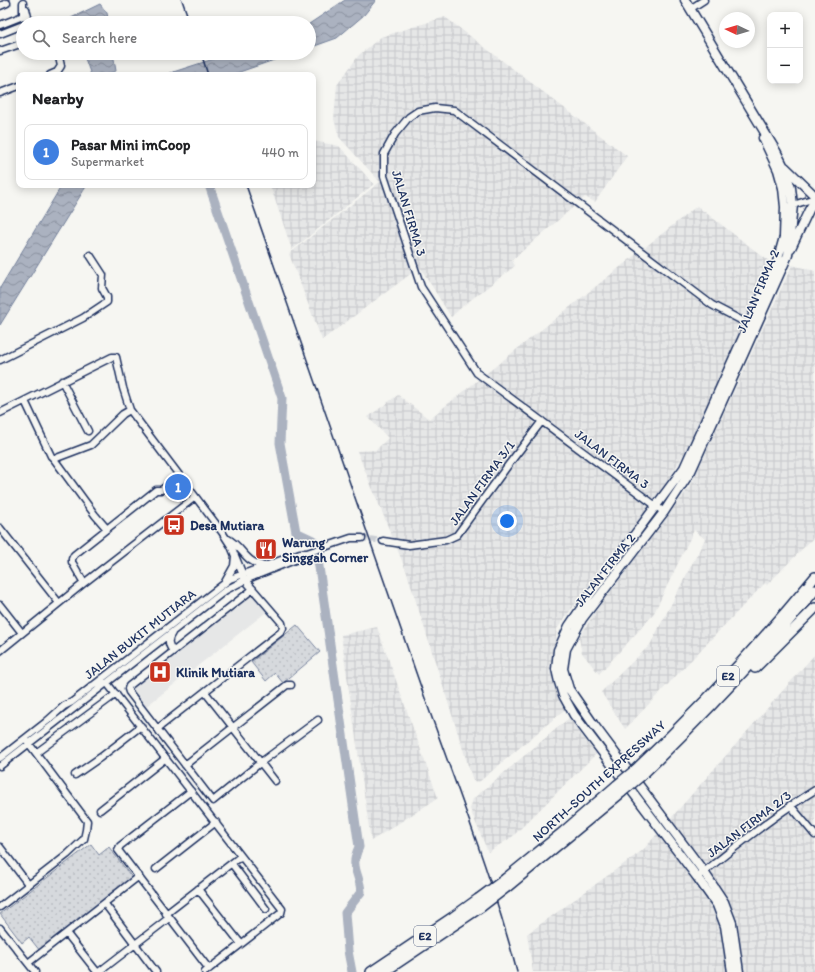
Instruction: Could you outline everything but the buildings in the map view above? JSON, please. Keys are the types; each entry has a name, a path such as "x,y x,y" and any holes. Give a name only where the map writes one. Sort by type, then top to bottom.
{"highway":[{"name":"NORTH–SOUTH EXPRESSWAY","path":"638,773 790,608 815,577"},
{"name":"NORTH–SOUTH EXPRESSWAY","path":"384,972 506,883 564,832 620,789 704,713 743,673 815,590"},
{"path":"704,713 715,708 815,608"},
{"name":"NORTH–SOUTH EXPRESSWAY","path":"371,972 454,917 479,903"}],"main road":[{"path":"685,0 748,105"},
{"name":"JALAN FIRMA 2","path":"732,972 726,926 717,905 700,874 569,689 563,669 566,649 582,619 664,512 691,471 752,326 777,262 784,237 791,188 784,167 776,151 748,105"},
{"name":"JALAN FIRMA 2","path":"739,972 732,923 724,902 700,874 574,714 563,694 556,669 558,650 569,626 592,592 684,468 788,255 789,206 778,170 748,105"},
{"path":"784,167 815,198 788,255"}],"street":[{"path":"690,10 704,0"},
{"path":"22,2 28,16"},
{"path":"22,2 23,16"},
{"path":"0,6 7,3"},
{"path":"0,25 16,19"},
{"path":"0,34 16,28"},
{"path":"0,51 16,45"},
{"path":"57,72 61,66 60,60"},
{"path":"0,93 16,87"},
{"name":"JALAN FIRMA 3","path":"664,512 478,372 421,287 384,176 384,154 395,134 409,117 418,110 435,108 454,110 708,302 752,326"},
{"path":"789,206 815,198"},
{"path":"0,360 83,318 106,304 108,300 102,286 103,275 90,255"},
{"path":"0,413 26,401 62,381 112,357 116,357 130,410 226,539 235,554 244,577 282,623 283,628 281,632 157,729"},
{"path":"62,381 88,431"},
{"path":"26,401 51,456 107,529"},
{"path":"54,459 92,445 123,414 130,410"},
{"name":"JALAN FIRMA 3/1","path":"383,541 409,546 446,540 457,535 542,421"},
{"path":"84,583 72,562 74,555 156,490 161,490 180,477"},
{"path":"0,651 84,583 195,497"},
{"path":"0,528 59,603"},
{"path":"244,577 302,557 307,553 325,546 351,538 362,538"},
{"path":"226,539 233,542 251,561 264,566"},
{"name":"JALAN BUKIT MUTIARA","path":"0,758 27,741 107,682 244,577 264,566 300,553 307,553"},
{"path":"224,583 234,566 235,554"},
{"name":"JALAN BUKIT MUTIARA","path":"0,766 64,706 72,702 224,583 230,579 244,577"},
{"path":"253,589 171,649 129,686 129,692 213,801 260,763 318,720"},
{"path":"0,605 22,633"},
{"path":"171,649 169,638 174,630"},
{"path":"152,647 160,645 171,649"},
{"path":"107,682 109,674 114,668"},
{"path":"92,686 100,682 107,682"},
{"path":"107,682 216,822 282,910 281,913 207,970 139,876 118,850 120,846 191,791"},
{"path":"185,765 287,685 291,685"},
{"path":"205,692 274,781"},
{"path":"36,753 116,694"},
{"path":"75,775 141,726"},
{"path":"0,907 67,855 84,839 86,830 87,821 27,741"},
{"path":"100,810 166,758"},
{"name":"JALAN FIRMA 2/3","path":"700,874 746,837 790,805 815,790"},
{"path":"790,805 815,835"},
{"path":"156,869 216,822"},
{"path":"0,847 28,884"},
{"path":"67,934 98,972 136,944 198,889 242,856"},
{"path":"232,864 266,909"},
{"path":"28,963 67,934 139,876"},
{"path":"198,889 241,944"},
{"path":"105,904 156,972"},
{"path":"0,928 35,972"}],"shaded area":[{"path":"445,17 627,156 595,202 585,197 512,260 515,266 464,305 451,317 420,267 322,340 289,254 380,182 339,137 334,119 337,85 359,55 381,37"},
{"path":"316,142 339,146 374,184 292,250 271,188 316,188"},
{"path":"697,206 770,262 696,434 659,495 613,552 557,629 553,666 566,707 479,782 473,781 407,573 357,451 376,450 388,438 368,417 398,395 429,419"},
{"path":"792,265 815,271 815,536 767,585 765,583 625,729 601,692 650,645 705,539 694,530 653,615 599,674 582,653 579,638 595,612 691,485"},
{"path":"250,588 269,610 144,708 127,687"},
{"path":"297,625 320,652 283,683 275,673 266,681 251,662"},
{"path":"377,627 438,798 371,841 341,635"},
{"path":"815,654 815,972 533,972 527,934 643,850"},
{"path":"569,718 596,754 512,837 488,852 470,809 473,799"},
{"path":"91,844 99,855 109,847 133,879 40,951 29,937 22,943 0,914"}],"water":[{"path":"345,0 376,0 364,15 337,38 316,46 316,19"},
{"path":"100,4 108,16 75,16"},
{"path":"86,60 114,60 116,71 90,72"},
{"path":"210,60 274,60 240,72 173,72"},
{"path":"60,188 85,188 0,325 0,288"}],"waterway":[{"path":"210,188 282,398 280,443 296,532 313,540 318,560 359,847 356,854 355,865 361,892 345,913 348,951 352,972"}],"tunnel":[{"path":"362,538 383,541"}],"railway":[{"path":"182,0 188,16"},
{"path":"203,60 207,72"},
{"path":"247,188 421,687 472,828 496,900 517,972"}],"place":[{"name":"Pasar Mini imCoop","path":"178,487"},
{"name":"Desa Mutiara","path":"174,525"},
{"name":"Warung Singgah Corner","path":"266,549"},
{"name":"Klinik Mutiara","path":"160,672"}]}
